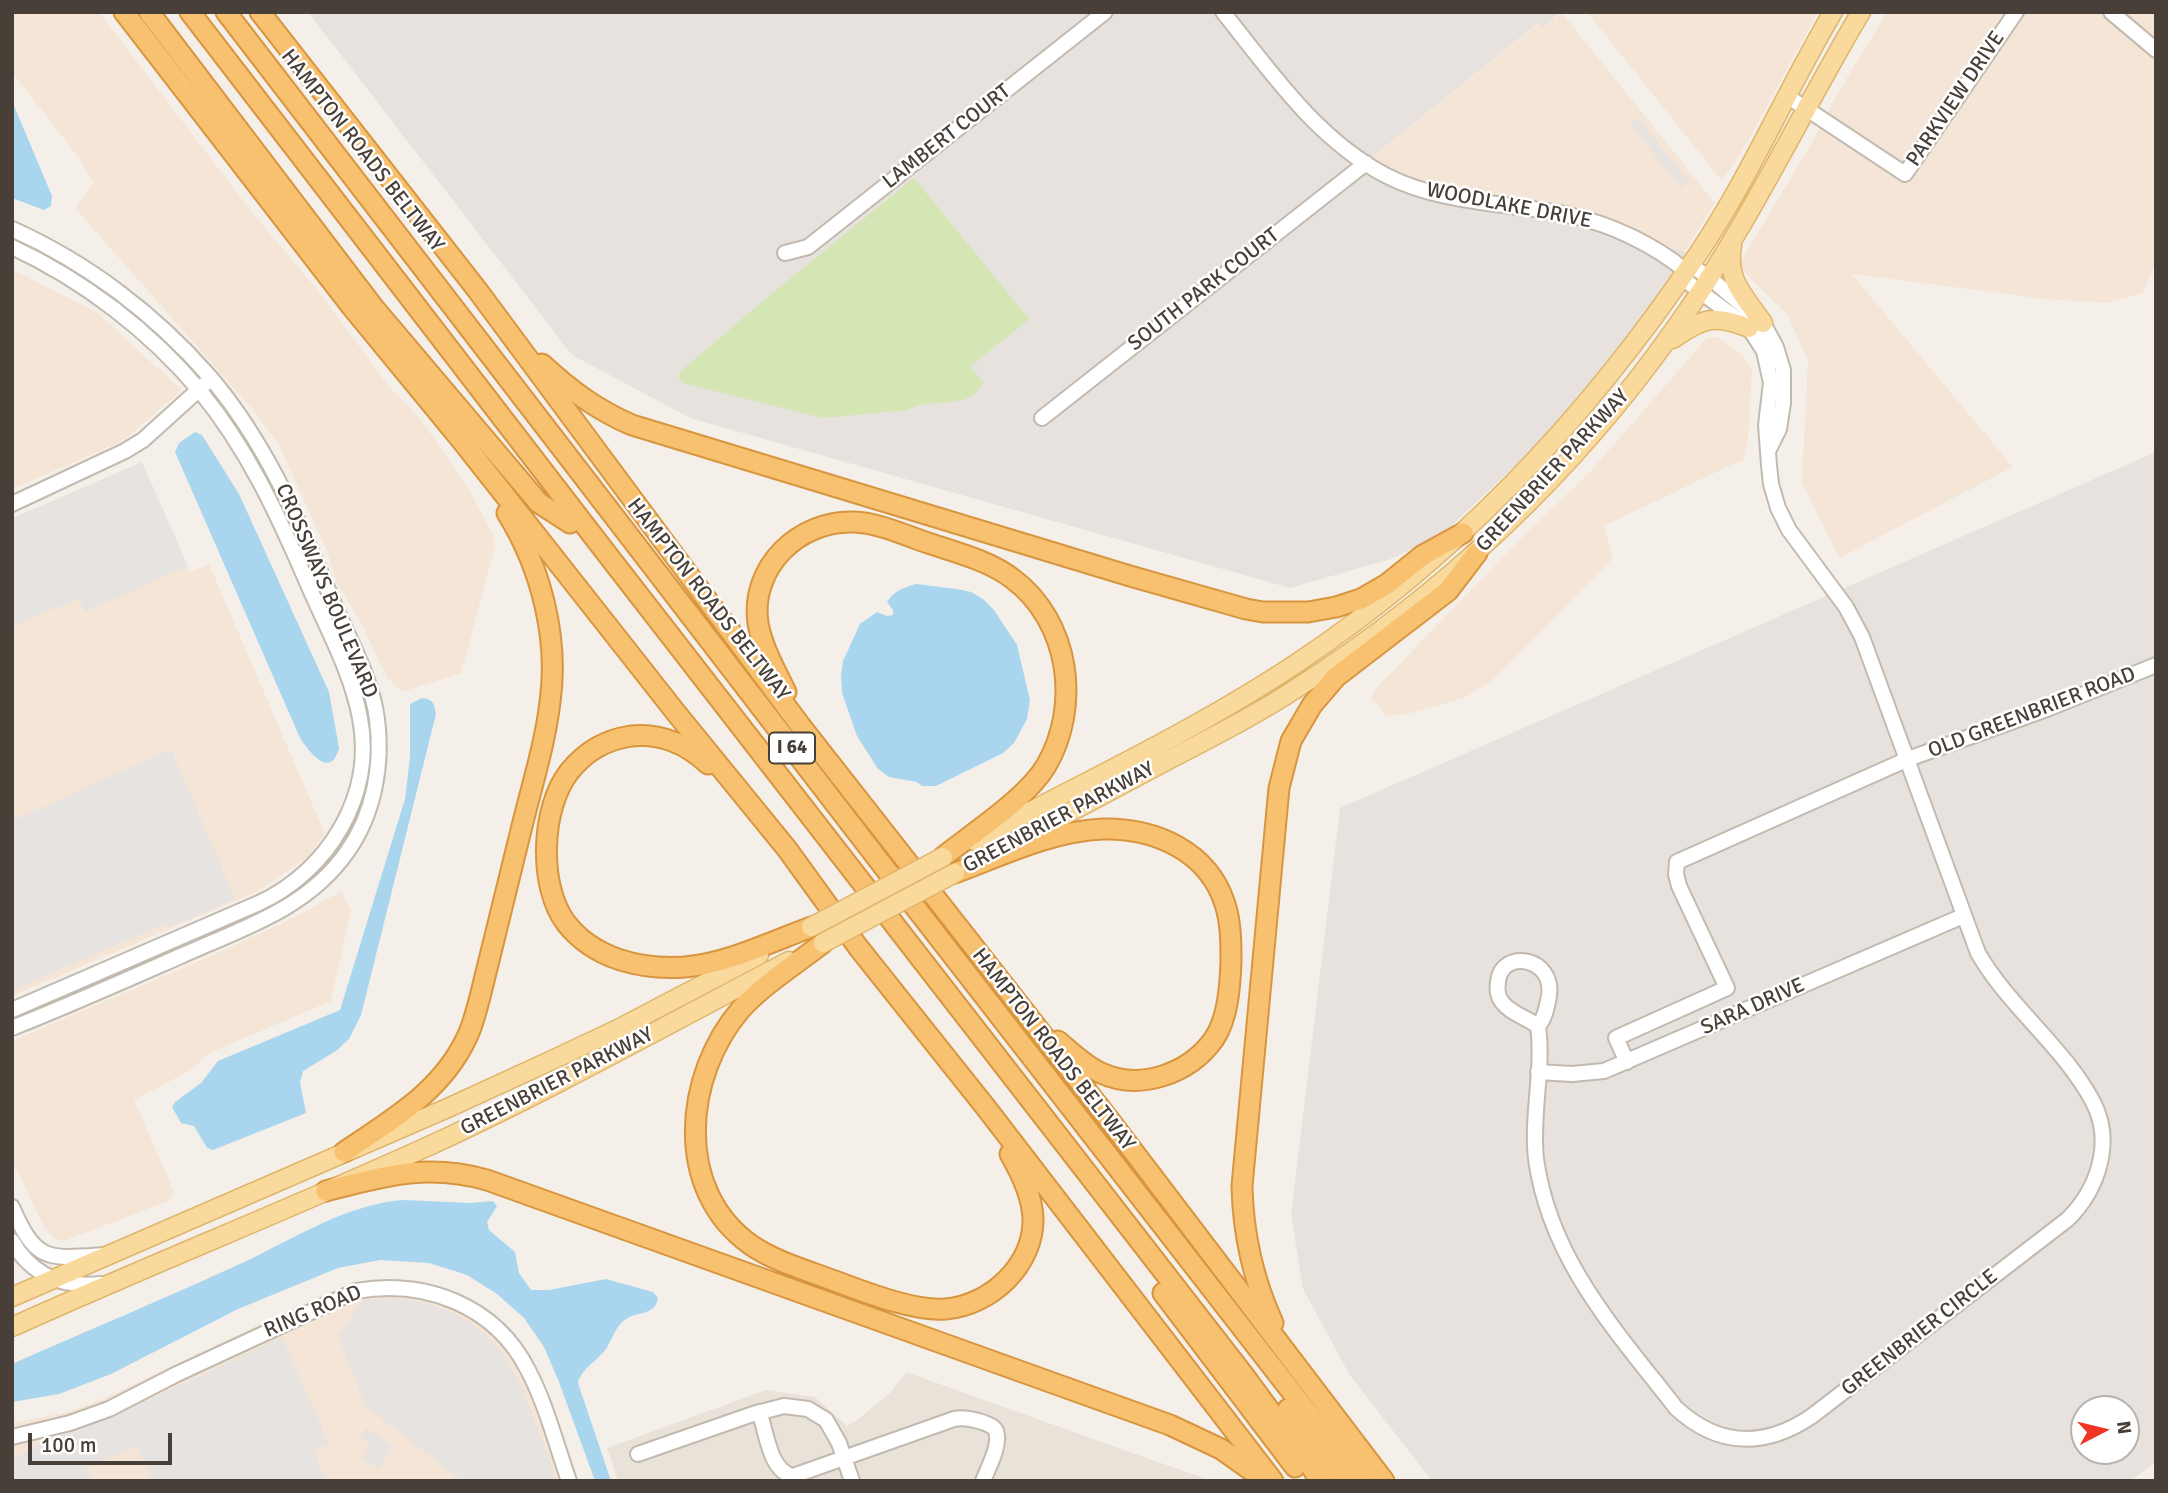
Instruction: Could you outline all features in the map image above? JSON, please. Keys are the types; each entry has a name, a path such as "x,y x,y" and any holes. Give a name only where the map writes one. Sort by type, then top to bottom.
{"highway":[{"path":"124,12 351,306 463,441 677,714 788,849 858,947 961,1076 1273,1481"},
{"path":"149,12 374,308 539,502 570,523"},
{"name":"I 64","path":"179,12 1306,1481"},
{"path":"190,12 1243,1374 1320,1481"},
{"path":"210,12 1343,1481"},
{"name":"HAMPTON ROADS BELTWAY","path":"226,12 896,884 1361,1481"},
{"path":"260,12 478,291 800,725 1384,1481"},
{"path":"276,12 303,48 367,148"},
{"path":"478,291 527,349 561,381 602,412 632,425 1246,609 1294,613 1348,604 1373,593 1423,555 1463,533"},
{"path":"344,1152 424,1095 455,1060 467,1038 480,997 546,728 552,674 548,624 538,579 514,524 463,441"},
{"path":"800,725 762,637 758,624 758,608 763,580 769,567 784,548 804,533 832,523 857,522 873,525 984,563 1003,572 1024,588 1049,622 1061,649 1066,686 1061,730 1050,757 1035,782 943,857"},
{"path":"1306,1378 1278,1332 1265,1304 1251,1261 1242,1205 1245,1136 1283,769 1291,741 1299,726 1327,687 1350,666 1448,592 1477,553"},
{"path":"788,849 751,816 709,764 697,754 667,738 640,735 597,746 567,774 555,801 546,846 548,878 556,905 565,922 600,952 628,963 669,967 702,965 817,935"},
{"path":"956,873 1070,833 1105,829 1161,838 1184,850 1202,865 1223,897 1232,948 1226,1006 1213,1040 1184,1067 1164,1076 1144,1080 1112,1077 1087,1065 1027,1016"},
{"path":"817,935 742,1008 716,1046 696,1101 695,1127 699,1168 715,1206 736,1232 759,1250 789,1264 922,1308 964,1306 987,1297 1006,1281 1020,1262 1032,1233 1033,1216 1029,1194 1015,1162 961,1076"},
{"path":"326,1191 385,1175 426,1171 459,1173 487,1180 1170,1425 1221,1449 1264,1481"}],"main road":[{"name":"GREENBRIER PARKWAY","path":"12,1327 429,1146 529,1098 817,935 943,857 1266,683 1372,609 1463,533 1530,468 1621,362 1686,271 1734,194 1833,12"},
{"name":"GREENBRIER PARKWAY","path":"12,1297 450,1107 956,873 1295,690 1389,625 1477,553 1517,514 1578,450 1661,348 1706,285 1732,242 1861,12"},
{"path":"1732,242 1732,274 1756,325"},
{"path":"1661,348 1692,326 1712,318 1756,325"}],"street":[{"name":"LAMBERT COURT","path":"785,253 808,247 1105,12"},
{"name":"WOODLAKE DRIVE","path":"1223,12 1303,110 1328,135 1388,176 1433,192 1467,200 1592,221 1670,258 1756,325 1770,372 1766,425 1771,484 1778,508 1789,530 1846,607 1862,637 1908,760"},
{"name":"PARKVIEW DRIVE","path":"1787,96 1905,174 2017,12"},
{"path":"2111,12 2153,42"},
{"name":"SOUTH PARK COURT","path":"1042,418 1366,163"},
{"name":"CROSSWAYS BOULEVARD","path":"12,229 61,254 130,301 158,324 211,378 260,446 285,493 368,684 377,716 379,743 378,769 371,803 358,834 339,863 315,888 286,909 12,1028"},
{"name":"CROSSWAYS BOULEVARD","path":"12,247 101,299 156,346 200,391 225,424 261,481 352,687 361,720 362,737 361,772 352,806 327,851 303,876 275,896 12,1010"},
{"path":"12,504 125,452 200,391 211,378"},
{"name":"OLD GREENBRIER ROAD","path":"1627,1062 1616,1038 1727,988 1679,886 1675,874 1677,862 1908,760 2156,665"},
{"name":"GREENBRIER CIRCLE","path":"1538,1026 1508,1008 1499,998 1499,976 1505,966 1511,963 1534,963 1548,977 1549,994 1542,1021 1538,1026 1540,1048 1534,1125 1536,1159 1555,1232 1583,1286 1676,1408 1701,1427 1728,1437 1750,1439 1784,1433 1823,1408 2061,1225 2085,1199 2098,1173 2101,1160 2102,1134 2093,1102 2067,1065 1990,974 1978,953 1908,760"},
{"name":"SARA DRIVE","path":"1538,1072 1564,1074 1604,1071 1963,916"},
{"path":"12,1207 23,1232 33,1245 45,1253 71,1257 110,1254"},
{"path":"12,1241 26,1261 52,1279 75,1285 113,1283"},
{"name":"RING ROAD","path":"12,1437 71,1423 108,1409 356,1291 399,1287 439,1295 458,1302 489,1321 503,1334 527,1369 569,1481"},
{"path":"638,1454 759,1412 784,1406 808,1409 826,1420 839,1443 852,1481"},
{"path":"759,1412 772,1455 778,1466 789,1476 797,1476 845,1460 954,1419 968,1418 993,1427 996,1432 995,1448 983,1481"}],"shaded area":[{"path":"12,12 99,12 251,211 321,294 387,384 422,421 469,489 493,535 495,547 461,673 402,692 387,677 360,621 336,581 328,553 279,445 253,410 75,208 93,182 79,158 12,72"},
{"path":"308,12 1561,12 1543,28 1538,23 1371,158 1446,189 1564,206 1591,213 1620,223 1659,244 1690,253 1597,379 1556,427 1444,533 1391,559 1290,588 690,418 572,355"},
{"path":"1587,12 1818,12 1747,143 1722,181"},
{"path":"1887,12 2156,12 2156,261 2143,293 2108,303 2045,299 1852,274 2013,467 1839,558 1802,482 1808,360 1787,314 1738,266"},
{"path":"1562,13 1715,203 1685,251 1659,244 1620,223 1591,213 1564,206 1446,189 1371,158 1539,23 1543,28"},
{"path":"1249,90 1295,134 1286,154 1241,189 1221,186 1223,175 1202,171 1204,155 1179,151 1169,189 1153,185 1147,179 1154,145"},
{"path":"992,118 1020,152 1015,157 986,122"},
{"path":"1638,118 1689,182 1681,188 1630,124"},
{"path":"951,164 1012,240 990,258 937,191 944,186 944,170"},
{"path":"1133,164 1185,227 1155,251 1103,187"},
{"path":"1365,186 1371,194 1344,215 1338,207"},
{"path":"1095,194 1145,259 1138,264 1127,251 1111,244 1087,261 1058,226"},
{"path":"1437,217 1442,222 1408,261 1403,255"},
{"path":"1530,228 1558,253 1567,243 1573,248 1591,247 1597,251 1569,283 1563,278 1567,274 1552,260 1545,268 1559,281 1553,287 1511,248"},
{"path":"1051,234 1079,267 1051,290 1026,263"},
{"path":"12,269 96,312 182,390 123,441 12,489"},
{"path":"1718,337 1744,357 1752,369 1748,441 1743,461 1604,526 1613,558 1494,679 1464,698 1407,714 1386,716 1371,698 1376,688 1589,473 1706,339"},
{"path":"2156,452 2156,1462 2130,1481 1432,1481 1349,1374 1303,1289 1291,1215 1340,808"},
{"path":"142,462 190,572 209,564 325,834 308,857 256,892 12,996 12,518"},
{"path":"142,462 188,566 85,612 79,598 12,627 12,519"},
{"path":"171,749 235,899 170,927 167,923 12,990 12,821"},
{"path":"341,891 351,910 331,1001 209,1053 191,1070 134,1100 174,1191 171,1200 64,1241 54,1238 44,1227 12,1160 12,1041 225,950 305,912"},
{"path":"374,1281 431,1284 467,1298 489,1311 511,1331 542,1380 577,1481 12,1481 12,1423 69,1412 325,1294"},
{"path":"393,1298 425,1302 458,1315 485,1334 504,1355 521,1385 557,1481 461,1481 365,1405 338,1336 364,1300"},
{"path":"282,1337 329,1444 314,1451 326,1481 152,1481 137,1446 86,1468 92,1481 12,1481 12,1461 29,1449 123,1412"},
{"path":"906,1372 1213,1481 618,1481 607,1448 766,1390 815,1397 847,1426 890,1393"},
{"path":"366,1428 393,1446 378,1469 362,1458 371,1445 360,1437"}],"green space":[{"path":"914,178 1029,319 970,367 984,383 975,393 965,399 908,410 823,418 683,383 679,378 680,372"}],"water":[{"path":"12,101 52,196 51,206 44,210 12,198"},
{"path":"195,432 202,435 239,494 329,692 339,748 331,762 326,763 314,756 300,738 175,452 179,443"},
{"path":"916,584 971,592 994,610 1017,645 1030,700 1027,719 1014,743 1003,753 936,786 922,786 917,782 889,777 878,769 857,736 842,693 843,661 860,624 877,612 893,615 887,602 900,590"},
{"path":"422,698 432,702 436,714 361,1015 349,1039 336,1051 303,1071 300,1082 306,1113 213,1150 207,1148 194,1126 181,1123 172,1107 175,1102 201,1083 218,1061 340,1010 405,799 410,757 410,704"},
{"path":"404,1200 470,1203 493,1201 497,1206 487,1222 489,1230 515,1252 519,1273 531,1290 549,1290 606,1279 653,1292 658,1298 651,1310 628,1318 620,1324 606,1349 579,1378 578,1383 611,1481 595,1481 544,1347 524,1318 497,1294 467,1275 429,1263 380,1260 338,1268 238,1309 111,1374 59,1394 12,1402 12,1364 262,1254 341,1215"}]}
